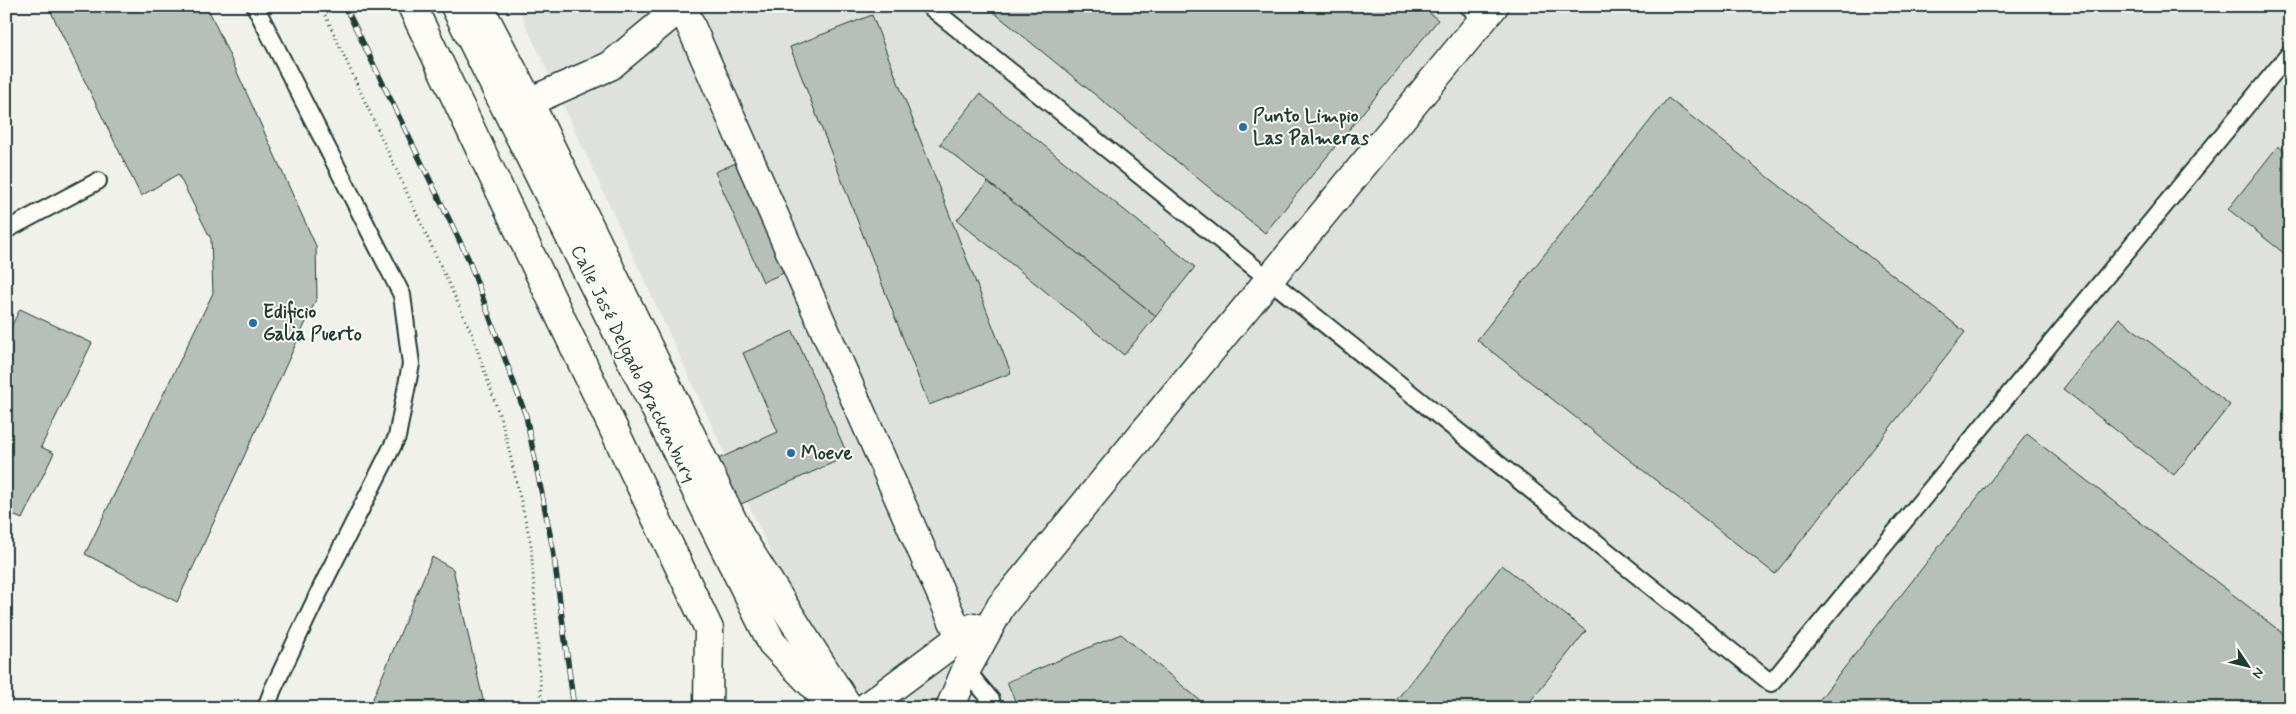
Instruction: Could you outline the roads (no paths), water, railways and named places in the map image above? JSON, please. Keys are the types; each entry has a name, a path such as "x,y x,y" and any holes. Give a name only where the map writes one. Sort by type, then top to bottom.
{"street":[{"path":"412,6 709,629 708,708"},
{"name":"Calle José Delgado Brackenbury","path":"455,6 772,643 832,708"},
{"path":"479,6 529,102 741,538 832,708"},
{"path":"529,102 610,66 682,6 960,637"},
{"path":"950,708 966,670 1001,606 1269,279 1482,10"},
{"path":"865,708 1001,606"}],"lane":[{"path":"255,6 402,295 410,364 397,437 272,689 266,708"},
{"path":"929,6 1770,683 2290,53"},
{"path":"6,230 98,181"},
{"path":"966,670 990,700 993,708"}],"railway":[{"path":"345,6 468,258 526,416 553,549 574,708"}],"place":[{"name":"Punto Limpio Las Palmeras","path":"1243,127"},
{"name":"Edificio Galia Puerto","path":"253,323"},
{"name":"Moeve","path":"791,453"}]}
